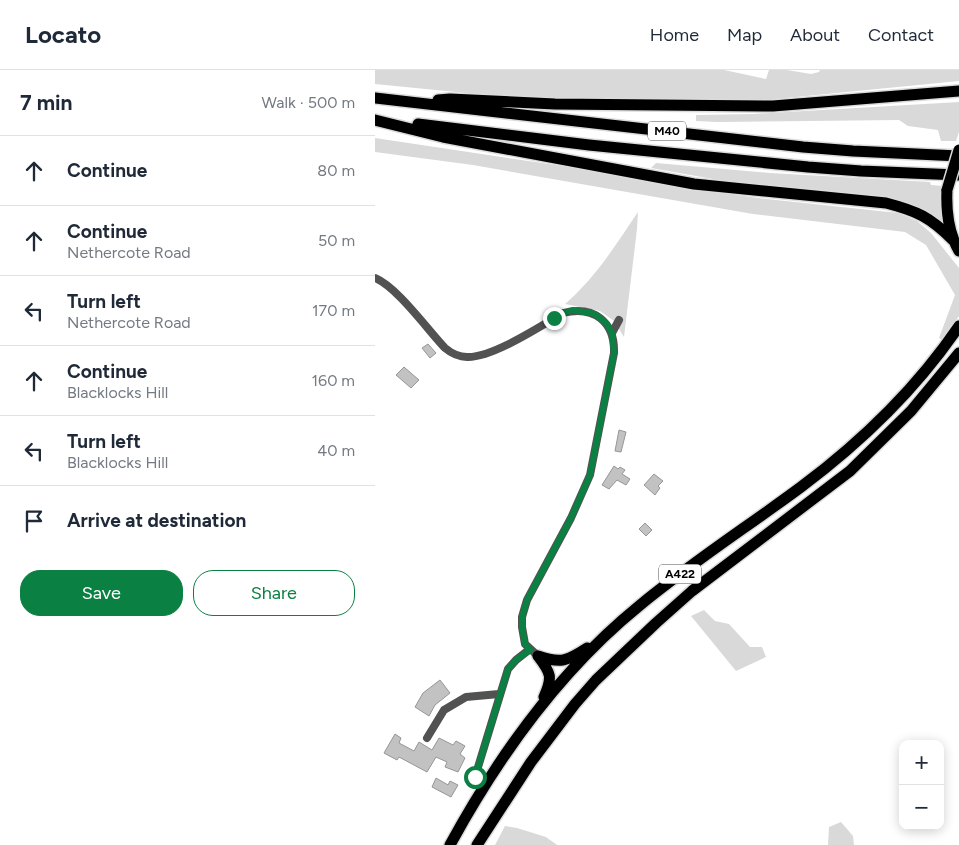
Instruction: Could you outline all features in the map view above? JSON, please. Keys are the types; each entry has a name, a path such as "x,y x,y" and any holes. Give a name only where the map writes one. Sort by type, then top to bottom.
{"highway":[{"name":"M40","path":"411,102 450,99 555,104 773,106 959,91"},
{"name":"M40","path":"375,98 803,147 959,156"},
{"name":"M40","path":"375,119 589,145 788,165 861,171 959,175"},
{"name":"M40","path":"375,119 443,137 694,184 886,203 912,209 932,220 953,240"},
{"path":"959,150 947,190 946,206 953,240 959,251"},
{"name":"A422","path":"451,845 485,785 512,743 569,673 639,606 681,573 802,486 842,454 924,373 959,326"},
{"name":"A422","path":"477,845 531,762 584,693 621,654 692,591 849,471 911,411 959,353"},
{"path":"534,653 553,661 565,660 574,657 608,634"},
{"path":"534,653 551,676 550,684 538,710"},
{"path":"484,845 531,762"}],"street":[{"path":"375,278 384,282 396,292 445,348 450,352 466,357 478,356 509,344 563,313 573,310 595,314 607,324 612,333 614,353 590,476 571,518 527,600 522,617 522,627 525,644 534,653 516,660 508,669 475,777"},
{"path":"612,333 619,320"},
{"path":"427,738 444,710 466,696 499,694"}],"shaded area":[{"path":"375,70 724,70 766,79 769,70 787,70 811,74 820,70 959,70 959,81 765,100 661,101 507,97 375,84"},
{"path":"959,102 959,132 956,141 941,141 938,130 908,126 899,120 696,121 696,115 753,114"},
{"path":"375,138 609,173 688,188 758,198 898,213 917,221 931,233 959,268 959,316 943,340 939,338 955,295 926,245 905,232 753,214 473,165 375,152"},
{"path":"656,163 770,173 930,182 931,185 943,186 945,226 924,210 910,203 747,185 651,168"},
{"path":"638,212 624,337 614,321 600,311 565,304 596,272"},
{"path":"704,610 715,621 729,624 750,647 762,647 766,657 736,671 691,616"},
{"path":"841,822 853,836 854,845 828,845 829,827"},
{"path":"505,826 546,837 557,845 495,845"}],"building":[{"path":"428,344 436,353 430,358 422,348"},
{"path":"404,367 419,380 411,388 396,375"},
{"path":"619,430 626,432 621,452 615,451"},
{"path":"614,466 625,470 622,474 630,479 626,485 617,480 609,489 602,485"},
{"path":"654,474 663,481 658,486 660,488 655,495 644,485"},
{"path":"645,523 652,530 646,536 639,529"},
{"path":"440,680 450,693 435,705 429,716 415,707 423,693"},
{"path":"395,734 401,738 399,743 414,751 419,742 432,750 439,738 453,745 456,741 465,746 460,754 465,758 458,772 445,767 447,762 436,757 427,772 399,757 397,760 384,753"},
{"path":"436,778 448,785 450,781 458,785 451,797 432,787"}],"route":[{"path":"475,777 503,679 508,669 516,660 530,650 525,644 522,627 522,617 527,600 571,518 590,475 614,353 612,333 607,324 595,314 573,310 554,318"}]}
